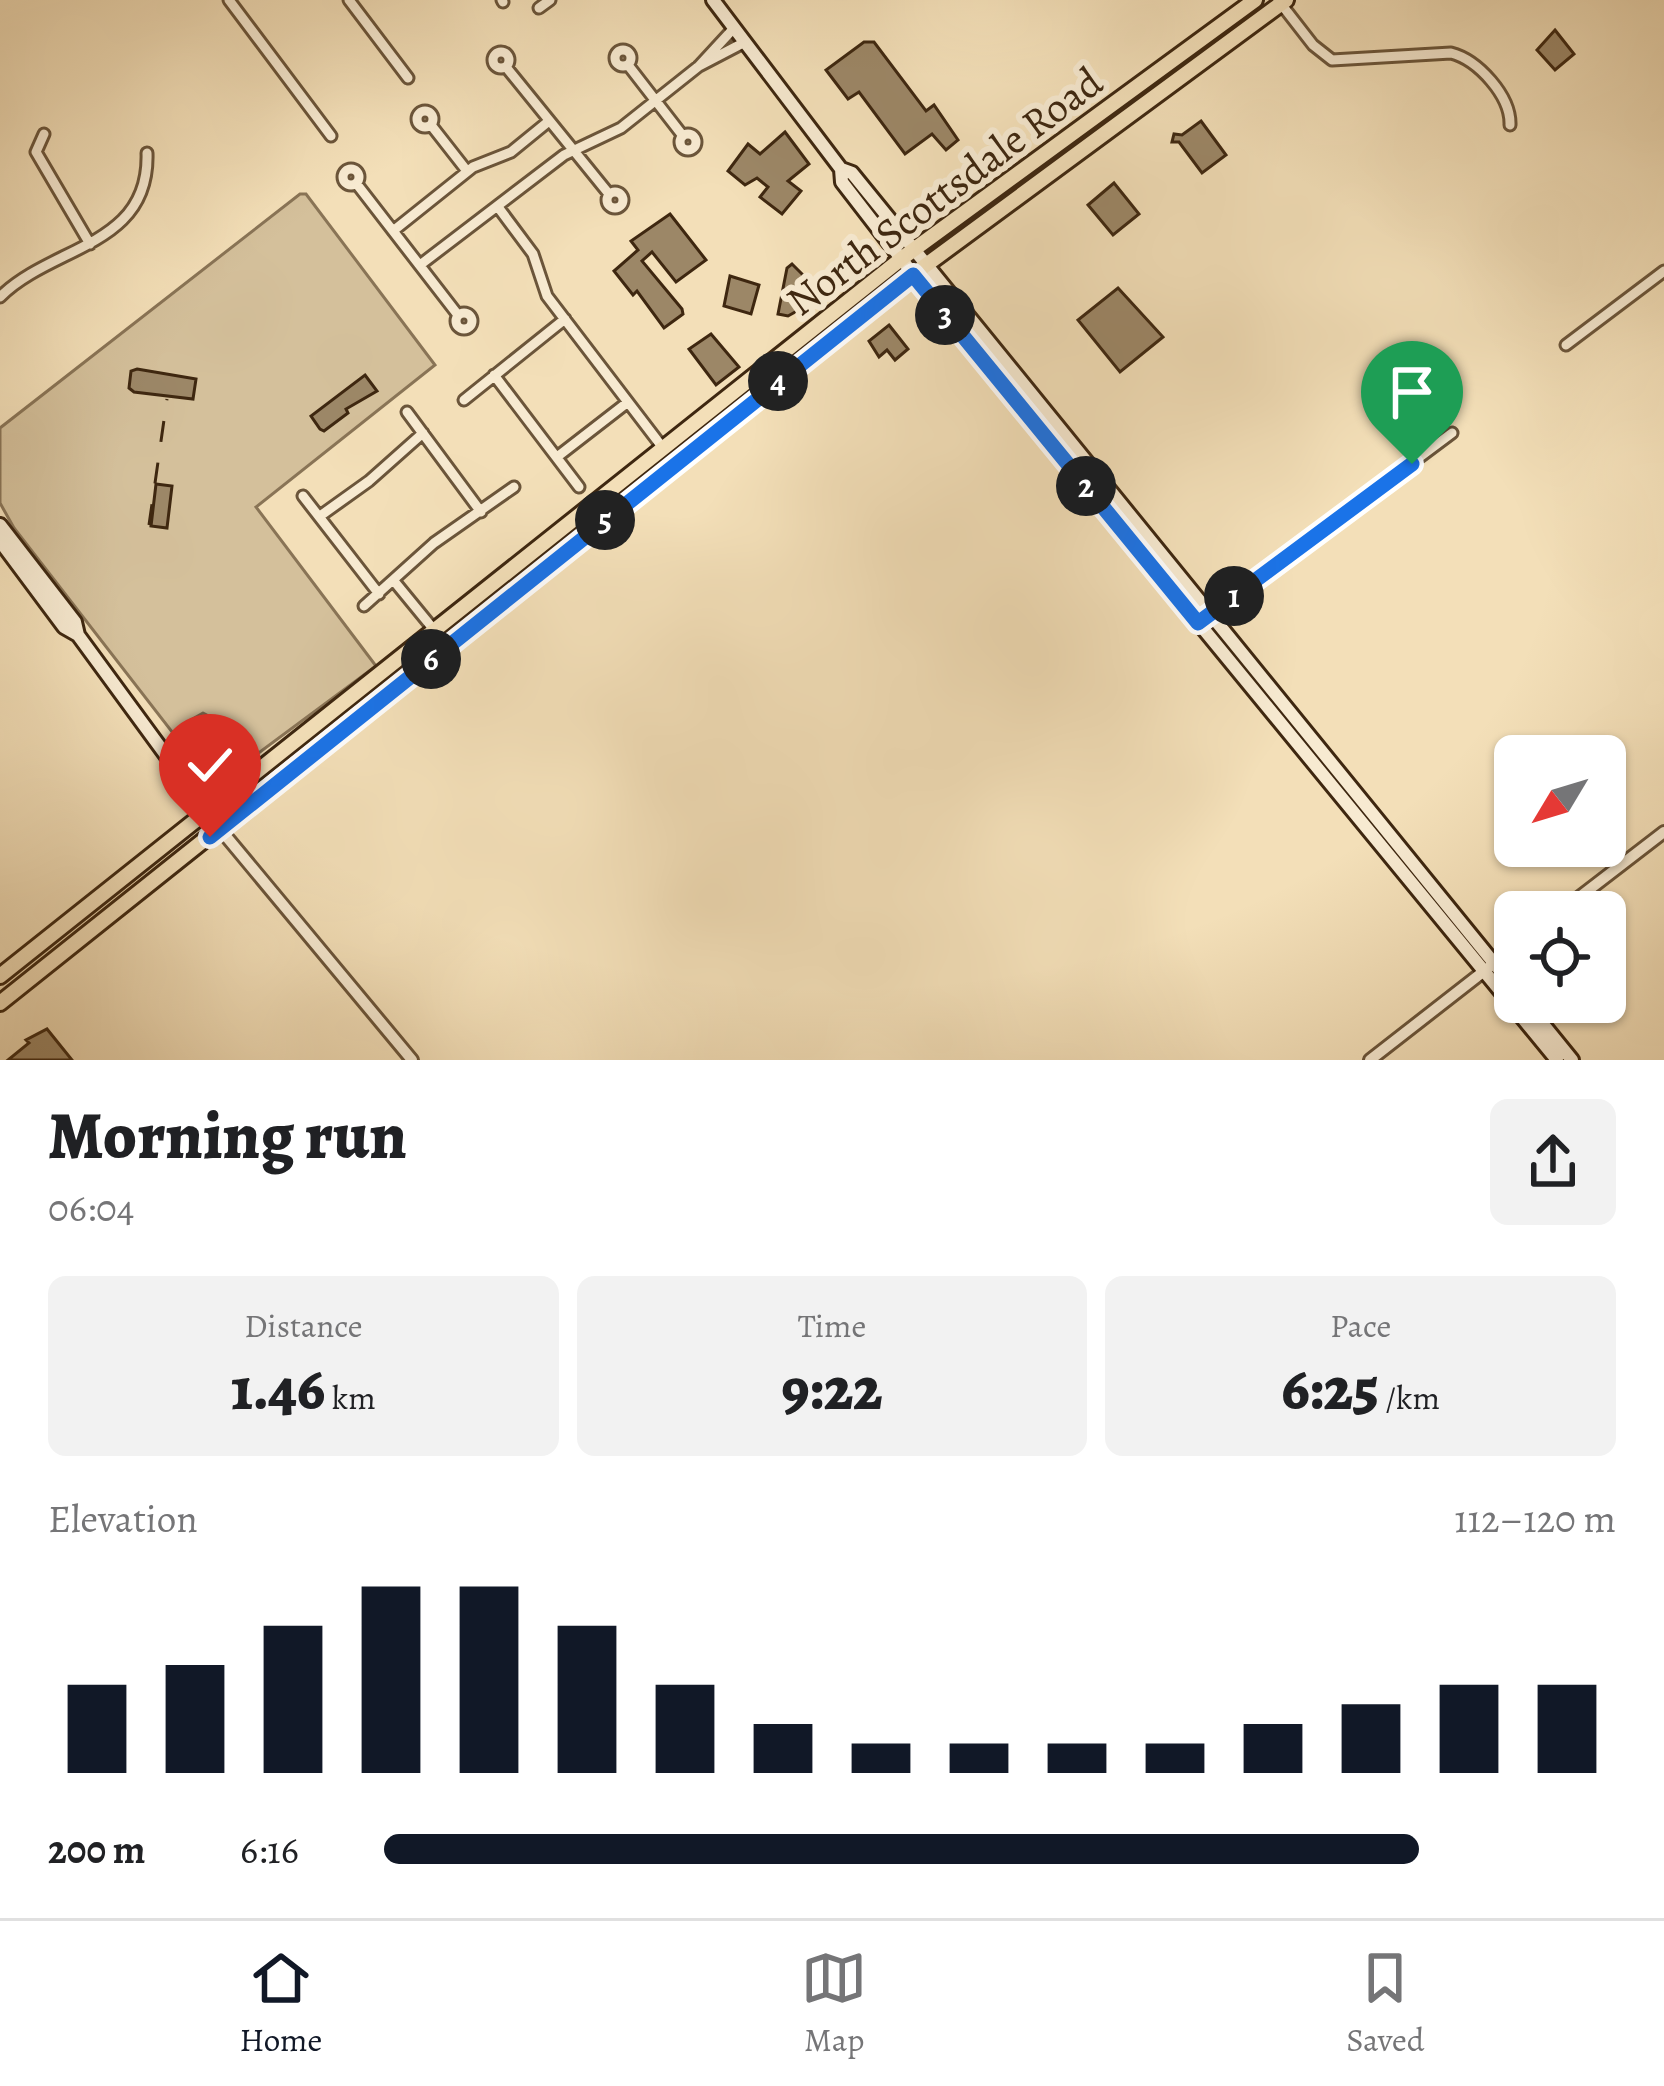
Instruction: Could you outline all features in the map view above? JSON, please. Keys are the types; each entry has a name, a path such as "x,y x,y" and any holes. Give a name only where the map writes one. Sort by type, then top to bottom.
{"main road":[{"path":"713,0 841,169 852,173 919,271 1489,967 1557,1060"},
{"name":"North Scottsdale Road","path":"0,976 907,255 1255,0"},
{"name":"North Scottsdale Road","path":"0,1003 919,271 1282,1"},
{"path":"764,370 775,384"},
{"path":"613,514 627,493 660,466 664,450 679,449 714,434"},
{"path":"0,525 75,622 78,635 220,829"},
{"path":"0,541 64,627 78,635"},
{"path":"378,700 396,677 430,650 435,632 454,630 485,605 507,599"},
{"path":"1489,967 1494,971"},
{"path":"1543,1023 1572,1060"}],"street":[{"path":"229,0 331,136"},
{"path":"349,0 408,78"},
{"path":"539,8 550,0"},
{"path":"1282,1 1313,45 1332,60 1451,53 1466,57 1505,101 1510,124"},
{"path":"420,265 573,149 621,128 699,66 734,28"},
{"path":"699,66 745,42"},
{"path":"628,65 683,136"},
{"path":"506,67 609,194"},
{"path":"393,231 467,171 511,152 549,122"},
{"path":"430,125 467,171"},
{"path":"44,134 36,152 90,244"},
{"path":"0,297 28,275 120,225 140,194 147,175 147,153"},
{"path":"356,183 458,315"},
{"path":"498,207 528,245 547,296 664,450"},
{"path":"1566,345 1664,271"},
{"path":"464,400 565,319"},
{"path":"494,375 579,487"},
{"path":"556,457 628,402"},
{"path":"407,412 481,512"},
{"path":"320,516 423,433"},
{"path":"1203,620 1452,433"},
{"path":"364,606 434,543 514,487"},
{"path":"303,496 379,594"},
{"path":"394,581 435,632"},
{"path":"220,829 344,984 412,1060"},
{"path":"1587,891 1664,832"},
{"path":"1370,1060 1494,963"}],"shaded area":[{"path":"300,194 306,194 435,365 256,507 376,666 214,786 14,528 0,503 0,428"}],"building":[{"path":"1555,30 1574,54 1555,70 1537,50"},
{"path":"864,42 874,42 926,111 934,105 958,140 946,150 932,134 905,154 859,92 848,99 826,70"},
{"path":"1201,121 1226,155 1202,173 1179,142 1172,142 1174,134 1182,135"},
{"path":"785,132 809,164 788,181 801,191 782,214 760,197 768,187 757,178 745,185 728,171 748,144 760,154"},
{"path":"1114,183 1139,214 1113,235 1088,205"},
{"path":"670,214 706,260 676,282 652,252 642,261 682,309 683,314 664,328 637,291 633,295 614,271 638,250 631,241"},
{"path":"792,264 815,287 812,301 796,297 804,307 788,316 778,314 787,268"},
{"path":"730,276 759,285 751,314 724,306"},
{"path":"1118,288 1163,337 1120,372 1078,320"},
{"path":"889,325 908,349 895,360 887,350 879,357 869,341"},
{"path":"711,334 739,367 716,385 689,349"},
{"path":"131,371 196,379 193,399 134,392 129,388"},
{"path":"365,375 377,391 346,409 348,413 324,431 320,429 311,416"},
{"path":"156,484 172,486 167,528 151,526"},
{"path":"47,1029 72,1060 8,1060 29,1043 26,1040"}],"waterway":[{"path":"182,725 203,713 218,721 215,758 229,777"}],"railway":[{"path":"149,525 167,399"}],"route":[{"path":"210,837 913,275 1198,623 1412,464"}]}
